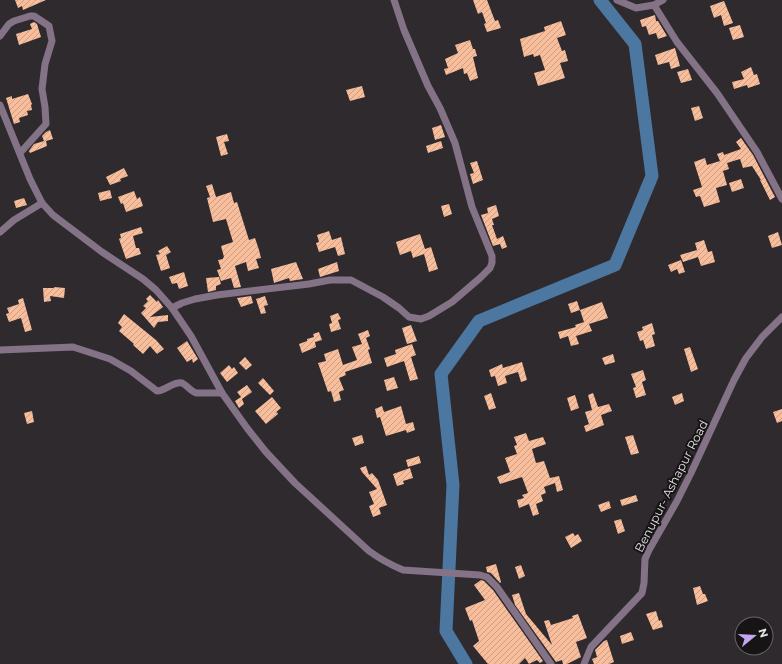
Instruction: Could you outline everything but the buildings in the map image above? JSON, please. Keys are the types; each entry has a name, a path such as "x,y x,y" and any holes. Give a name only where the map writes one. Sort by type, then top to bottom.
{"street":[{"path":"172,308 195,299 217,295 309,284 330,280 350,280 383,297 409,317 421,319 429,316 452,302 490,268 492,256 472,207 455,143 404,30 394,0"},
{"path":"617,0 636,8 654,5 663,0"},
{"path":"654,5 677,42 716,93 756,152 782,199"},
{"path":"0,36 9,24 14,21 34,16 49,26 52,41 45,64 42,89 46,124 20,153"},
{"path":"0,106 37,196 42,203 53,215 143,279 156,290 172,308 191,336 222,393 247,428 266,452 295,483 378,558 403,570 480,575 488,577 497,587 551,664"},
{"path":"0,232 14,220 42,203"},
{"name":"Benupur- Ashapur Road","path":"584,664 591,647 642,593 645,559 684,487 734,380 746,358 782,317"},
{"path":"0,350 73,347 110,359 131,371 157,391 161,391 180,383 184,384 192,392 196,393 222,393"}],"waterway":[{"path":"466,664 446,631 453,485 441,374 479,321 615,265 652,176 635,44 600,0"}]}
